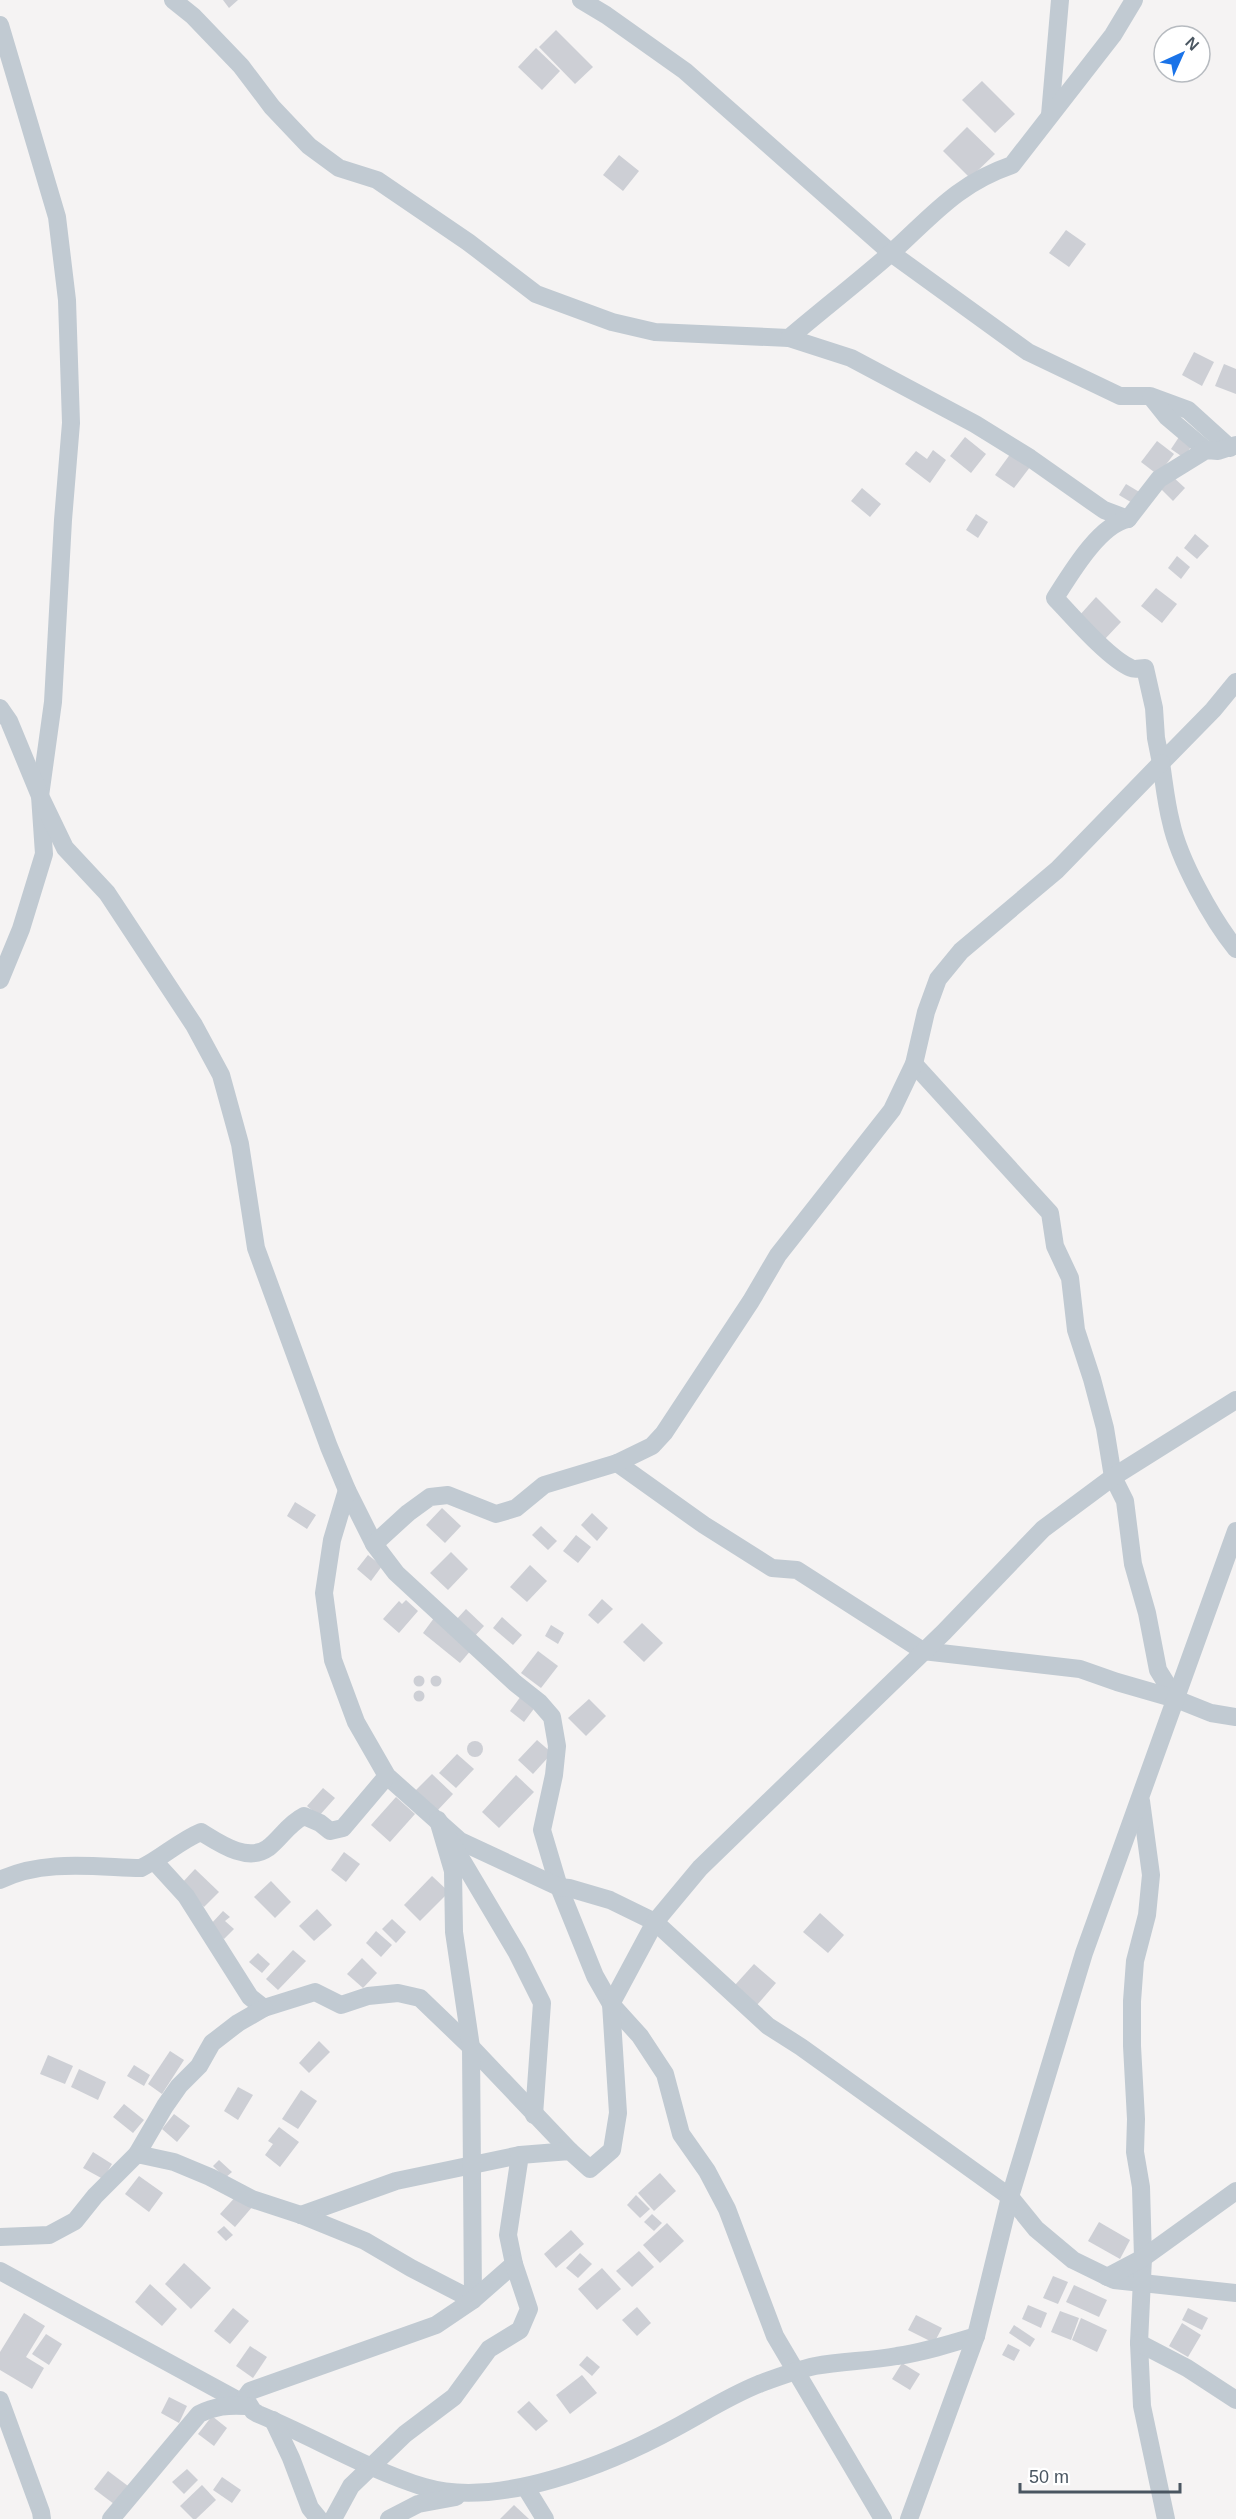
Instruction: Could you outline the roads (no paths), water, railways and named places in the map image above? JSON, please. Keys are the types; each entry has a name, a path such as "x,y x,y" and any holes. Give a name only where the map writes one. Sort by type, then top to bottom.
{"street":[{"path":"173,0 193,16 241,66 272,107 309,146 339,168 377,180 468,242 536,294 612,322 655,332 789,338 851,358 975,424 1030,458 1104,510 1128,519"},
{"path":"581,0 685,70 891,253 1028,352 1120,396 1149,396 1188,411 1233,447"},
{"path":"1050,115 1060,0"},
{"path":"789,338 891,253 945,201 988,173 1012,165 1113,35 1134,0"},
{"path":"0,25 57,217 67,300 71,423 53,702 40,796 44,855 21,929 0,980"},
{"path":"1149,396 1167,417 1206,450 1218,451 1233,447"},
{"path":"1206,450 1159,479 1128,519 1116,521 1068,576 1055,598 1084,630 1111,654 1132,669 1145,668 1154,708 1156,738 1171,824 1195,883 1223,933 1236,949"},
{"path":"375,1544 408,1513 430,1497 448,1495 496,1514 516,1508 544,1485 617,1463 652,1446 664,1433 752,1301 778,1255 892,1110 914,1064 926,1012 938,979 961,951 1057,870 1213,711 1236,682"},
{"path":"0,708 9,721 40,796 65,848 107,892 194,1025 221,1075 240,1144 256,1248 347,1490 375,1544 396,1573 514,1683 547,1709 552,1717 557,1746 554,1775 542,1830 559,1887 595,1976 611,2004 640,2036 665,2074 681,2134 707,2171 727,2209 776,2336 883,2519"},
{"path":"914,1064 1050,1213 1055,1246 1070,1278 1076,1330 1105,1428 1113,1477 1125,1501 1133,1564 1148,1613 1158,1670 1176,1699"},
{"path":"0,2237 49,2235 75,2221 95,2196 137,2154 165,2106 179,2086 199,2066 212,2043 238,2023 264,2008 315,1992 342,2005 368,1996 398,1993 420,1998 590,2169 612,2150 618,2113 611,2004 655,1922 700,1869 923,1651 1043,1529 1113,1477 1236,1400"},
{"path":"617,1463 704,1525 772,1568 797,1570 923,1651 1080,1669 1176,1699 1211,1713 1236,1717"},
{"path":"347,1490 332,1540 324,1593 333,1660 356,1722 387,1776 460,1841 559,1887 610,1900 655,1922 768,2026 801,2047 1010,2197 1036,2229 1073,2260 1114,2280 1236,2293"},
{"path":"909,2519 976,2336 1010,2197 1084,1953 1236,1531"},
{"path":"4,1876 42,1867 141,1868 155,1862 182,1841 201,1832 230,1850 248,1853 267,1849 286,1828 304,1816 320,1823 330,1831 343,1828 387,1776"},
{"path":"1141,1798 1151,1875 1147,1915 1135,1961 1132,2001 1135,2152 1141,2187 1143,2258 1140,2283 1139,2343 1142,2406 1166,2519"},
{"path":"438,1820 453,1871 454,1932 471,2047 473,2300"},
{"path":"438,1820 517,1953 542,2002 534,2115"},
{"path":"155,1862 186,1896 250,1997 264,2008"},
{"path":"300,2215 396,2181 520,2155 570,2151"},
{"path":"137,2154 174,2162 210,2176 252,2199 365,2241 473,2300"},
{"path":"333,2519 351,2486 405,2434 454,2397 489,2349 520,2330 529,2309 514,2264 508,2235 520,2155"},
{"path":"1107,2277 1143,2258 1236,2191"},
{"path":"467,2494 426,2488 370,2468 303,2433 253,2411 245,2398 250,2391 436,2325 473,2300 514,2264"},
{"path":"0,2271 250,2407"},
{"path":"389,2519 418,2504 467,2494 525,2488 617,2456 674,2429 734,2394 797,2371 816,2366 897,2356 976,2336"},
{"path":"1139,2343 1187,2368 1236,2400"},
{"path":"0,2400 42,2519"},
{"path":"111,2519 199,2414 226,2404 250,2407"},
{"path":"273,2420 291,2458 310,2508 319,2519"},
{"path":"525,2488 545,2519"}]}
